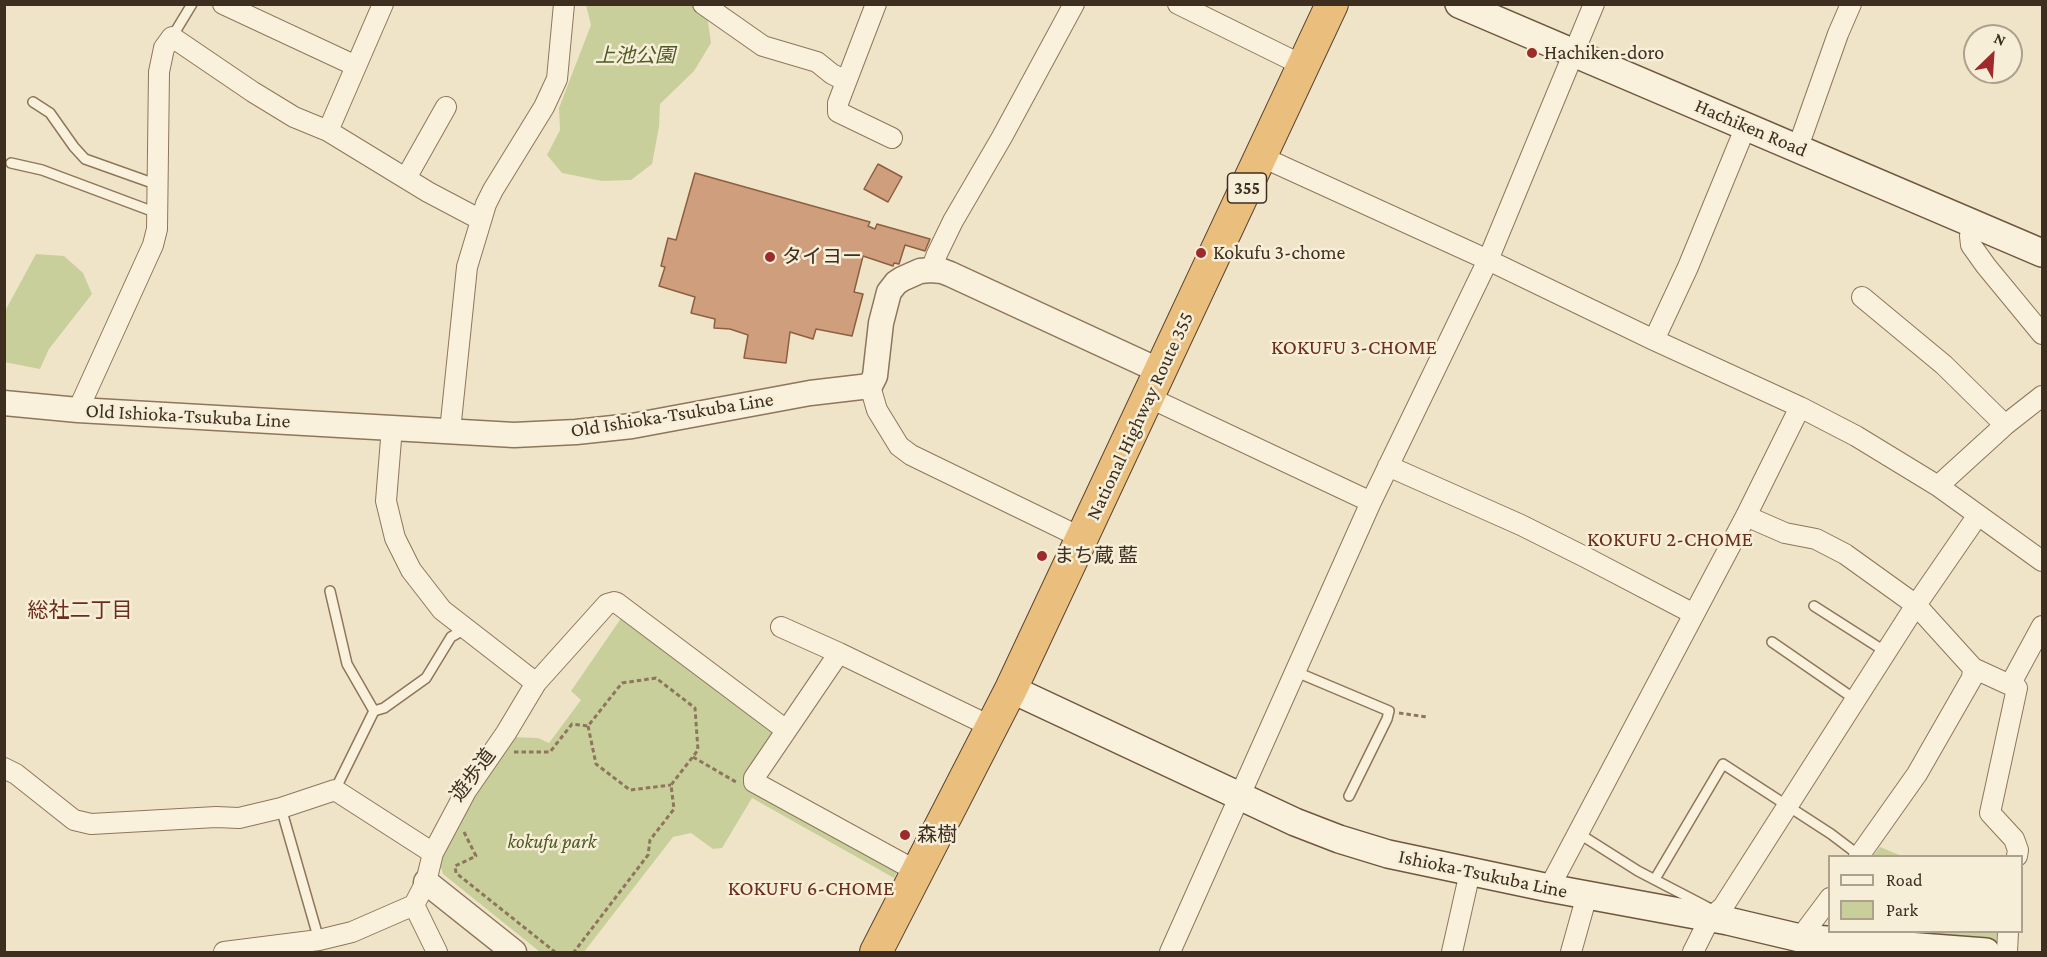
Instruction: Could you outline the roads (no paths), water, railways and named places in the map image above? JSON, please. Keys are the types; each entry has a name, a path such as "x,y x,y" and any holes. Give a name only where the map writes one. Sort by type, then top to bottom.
{"highway":[{"name":"National Highway Route 355","path":"876,952 1011,689 1332,4"}],"main road":[{"name":"Hachiken Road","path":"1459,4 2043,253"},
{"name":"Ishioka-Tsukuba Line","path":"1011,689 1295,822 1388,854 1587,895 1714,915 1800,938 1986,952"}],"street":[{"path":"223,4 356,66"},
{"path":"328,131 382,4"},
{"path":"450,431 463,288 467,267 493,190 544,107 557,80 564,4"},
{"path":"703,4 763,46 818,62 832,74 846,81"},
{"path":"876,4 838,103 837,112 892,138"},
{"path":"931,270 953,221 1002,137 1074,4"},
{"path":"1178,4 1304,66"},
{"path":"1170,952 1371,502 1488,260 1594,4"},
{"path":"1798,147 1851,4"},
{"path":"78,410 153,245 157,230 159,72 164,48 172,37 294,117 328,131 481,220"},
{"path":"406,178 446,107"},
{"path":"1654,340 1688,267 1746,126"},
{"path":"1262,157 1488,260 1800,407 1856,436 1938,486 2043,561"},
{"path":"1973,223 1970,236 1971,245 2043,334"},
{"path":"1082,538 910,455 899,446 877,410 870,386 875,376 882,323 890,292 896,283 920,271 942,271 950,274 1371,502"},
{"path":"1862,297 1944,365 2005,425"},
{"name":"Old Ishioka-Tsukuba Line","path":"4,403 78,410 514,435 632,426 810,393 870,386"},
{"path":"1938,486 2005,425 2043,396"},
{"path":"1550,888 1746,516 1800,407"},
{"path":"392,427 386,501 395,538 411,570 442,610 536,683"},
{"path":"1388,466 1550,539 1694,614"},
{"path":"1693,952 1714,915 1723,907 1916,605 1978,515"},
{"path":"1746,516 1785,533 1816,539 1845,555 1916,605 1973,669 2017,688 1990,813 2014,839 2017,855"},
{"path":"225,952 319,940 352,932 414,905 426,882 433,853 466,790 506,733 536,683 607,604 614,602 786,730"},
{"path":"2010,685 2043,626"},
{"path":"781,627 839,652 992,728"},
{"path":"839,652 753,782 918,872"},
{"path":"1860,855 1917,774 1972,678 1973,669"},
{"path":"4,768 16,774 74,820 91,824 216,817 239,818 281,808 335,790 433,853"},
{"path":"1452,952 1470,872"},
{"path":"426,882 514,952"},
{"path":"1571,952 1587,895"},
{"path":"1800,938 1828,901"},
{"path":"414,905 437,952"},
{"path":"2007,952 2008,933"}],"lane":[{"path":"172,37 192,4"},
{"path":"33,102 50,113 85,159 158,185"},
{"path":"11,163 42,170 158,213"},
{"path":"330,591 347,664 374,711"},
{"path":"1814,606 1886,652"},
{"path":"335,790 374,711 384,708 426,678 451,637 465,629"},
{"path":"1772,642 1856,700"},
{"path":"1294,671 1389,711 1349,796"},
{"path":"1655,879 1723,764 1831,834 1858,855"},
{"path":"281,808 319,940"},
{"path":"1578,833 1714,915"}],"place":[{"name":"Hachiken-doro","path":"1532,53"},
{"name":"Kokufu 3-chome","path":"1201,253"},
{"name":"タイヨー","path":"770,257"},
{"name":"まち蔵 藍","path":"1042,556"},
{"name":"森樹","path":"905,835"}],"district":[{"name":"KOKUFU 3-CHOME","path":"1354,348"},
{"name":"KOKUFU 2-CHOME","path":"1670,540"},
{"name":"総社二丁目","path":"80,611"},
{"name":"KOKUFU 6-CHOME","path":"811,889"}],"park label":[{"name":"上池公園","path":"635,56"},
{"name":"kokufu park","path":"552,842"}]}
